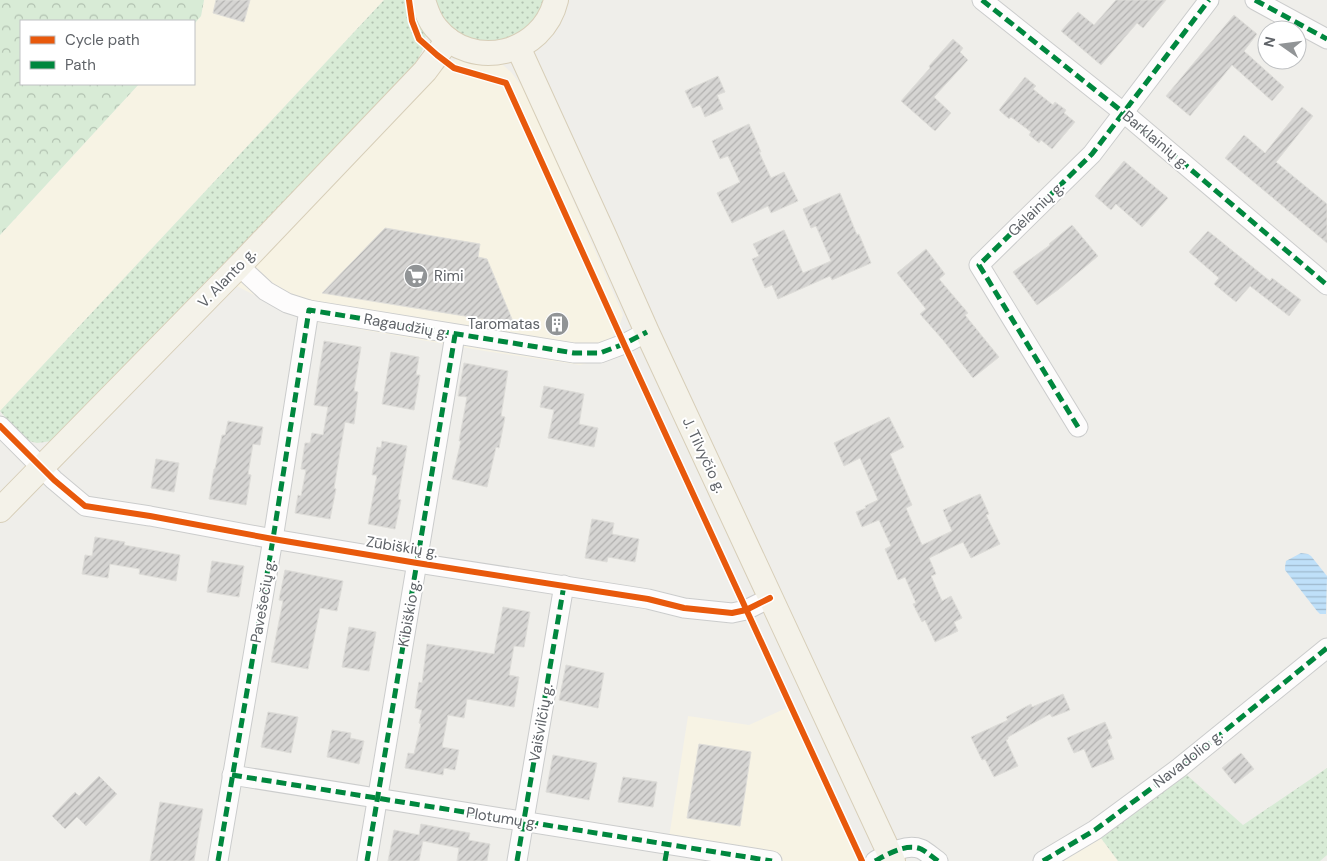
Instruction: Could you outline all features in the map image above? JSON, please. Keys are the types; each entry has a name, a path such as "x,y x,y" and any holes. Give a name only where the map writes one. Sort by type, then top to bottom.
{"main road":[{"path":"423,0 427,12 436,27 448,40 464,49 482,53 501,53 530,40 541,30 550,17 556,0"},
{"name":"V. Alanto g.","path":"0,510 239,266 425,71 448,40"},
{"name":"J. Tilvyčio g.","path":"518,47 770,598 886,858"}],"street":[{"name":"Barklainių g.","path":"982,0 1124,113 1327,285"},
{"name":"Gėlainių g.","path":"1078,427 979,265 1092,154 1209,0"},
{"path":"1255,0 1327,39"},
{"name":"Ragaudžių g.","path":"239,266 266,291 287,303 309,310 455,335 574,354 600,353 624,344 647,332"},
{"name":"Pavešečių g.","path":"218,861 273,539 309,310"},
{"name":"Kibiškio g.","path":"367,861 455,335"},
{"name":"Zūbiškių g.","path":"0,426 54,480 84,506 417,563 648,599 684,608 711,612 732,613 746,610 770,598"},
{"name":"Vaišvilčių g.","path":"517,861 564,585"},
{"name":"Navadolio g.","path":"1043,861 1095,830 1179,768 1327,648"},
{"name":"Plotumų g.","path":"232,775 524,821 666,853 772,861"},
{"path":"886,858 911,847 922,849 938,861"}],"shaded area":[{"path":"204,0 384,0 0,411 0,235 138,85 195,85 195,23 201,16"},
{"path":"455,60 493,60 503,65 511,72 526,92 623,315 619,327 613,336 621,353 580,365 485,351 317,322 262,299 233,284 430,80"},
{"path":"791,706 862,861 772,861 668,844 688,716 749,725"},
{"path":"1095,830 1118,861 1043,861"}],"green space":[{"path":"0,0 204,0 201,16 195,23 195,20 20,20 20,85 138,85 0,235"},
{"path":"384,0 416,0 424,19 425,43 419,58 404,78 52,441 37,443 25,440 0,411"},
{"path":"432,0 548,0 541,17 512,41 475,43 444,23"},
{"path":"1179,768 1243,825 1327,768 1327,855 1320,861 1118,861 1095,830"}],"water":[{"path":"1301,553 1311,556 1327,576 1326,614 1320,614 1317,611 1285,570 1286,561"}],"building":[{"path":"216,0 250,0 244,22 213,13"},
{"path":"1116,0 1166,0 1143,28 1137,23 1101,65 1061,31 1078,12 1094,25"},
{"path":"1234,15 1257,34 1244,51 1257,63 1257,70 1265,70 1284,87 1272,101 1232,65 1190,116 1166,96"},
{"path":"953,39 963,48 960,52 968,60 934,97 951,113 935,131 901,101"},
{"path":"718,76 725,92 717,95 723,109 705,117 700,105 693,108 685,91"},
{"path":"1025,77 1036,86 1033,89 1053,105 1055,102 1066,110 1064,113 1075,122 1052,149 1041,140 1039,143 1029,135 1031,132 1011,117 1009,119 999,110"},
{"path":"1302,107 1313,116 1276,162 1327,204 1327,243 1225,158 1244,135 1265,153"},
{"path":"749,124 771,178 784,172 798,201 771,213 768,206 732,223 717,193 740,182 728,156 720,159 712,141"},
{"path":"1124,161 1168,198 1142,227 1116,204 1111,210 1095,196"},
{"path":"840,193 871,263 832,280 830,276 778,299 772,285 765,288 752,259 759,256 753,244 784,230 803,273 831,261 816,226 811,228 803,209"},
{"path":"1072,225 1098,256 1037,305 1013,272 1050,245"},
{"name":"Rimi","path":"385,228 480,244 478,257 487,259 514,324 322,293"},
{"path":"1208,231 1270,281 1272,278 1301,300 1289,316 1250,286 1236,302 1214,284 1219,278 1189,252"},
{"path":"926,249 945,274 939,279 968,313 965,315 999,357 973,378 920,314 926,309 897,273"},
{"path":"324,341 361,347 354,391 358,392 354,424 345,422 330,519 295,513 298,495 301,496 306,470 301,469 305,443 310,443 312,433 323,435 328,407 314,405"},
{"path":"391,352 419,357 416,375 420,375 414,410 382,404"},
{"path":"464,363 508,371 501,416 505,417 499,448 496,447 487,487 452,479 461,441 459,441 467,397 458,396"},
{"path":"544,386 584,394 579,424 598,428 594,447 548,438 554,410 540,407"},
{"path":"889,417 904,447 890,454 912,505 906,508 922,545 952,531 943,510 980,494 989,514 986,515 1000,544 971,558 963,542 929,558 936,574 931,576 942,601 951,596 962,618 954,622 958,631 935,642 925,620 922,622 913,604 916,603 905,577 898,580 885,549 891,546 879,520 862,527 856,512 878,500 860,458 844,466 834,443"},
{"path":"228,421 263,427 260,445 253,444 248,474 251,475 246,505 209,499 222,435 225,435"},
{"path":"382,441 407,446 398,499 401,500 395,529 368,524 377,475 372,475 377,447 381,448"},
{"path":"156,459 179,463 174,492 151,488"},
{"path":"592,519 614,523 612,534 639,539 635,562 608,557 607,562 585,558"},
{"path":"95,537 125,542 124,545 180,555 176,581 139,574 140,569 110,564 108,578 82,574 85,555 92,556"},
{"path":"212,561 244,566 239,597 207,592"},
{"path":"285,570 343,581 337,611 320,608 308,669 271,662 283,601 279,600"},
{"path":"503,607 530,612 524,647 514,646 509,675 519,677 514,707 467,699 464,718 448,715 442,747 459,750 455,770 444,768 443,775 405,768 408,753 414,754 421,724 419,723 422,710 415,708 419,682 422,683 427,644 494,654"},
{"path":"349,627 376,632 369,671 342,667"},
{"path":"566,665 604,673 598,708 559,700"},
{"path":"1063,694 1070,710 1052,717 1050,714 1008,737 1006,740 1018,766 994,777 985,759 982,760 971,737 1008,720 1006,717 1031,704 1032,707"},
{"path":"268,712 298,717 291,753 261,747"},
{"path":"1105,722 1112,738 1107,740 1114,759 1092,768 1084,749 1074,753 1067,738"},
{"path":"332,730 351,733 350,738 364,741 359,764 327,757"},
{"path":"699,744 751,752 740,826 687,818"},
{"path":"1241,753 1254,769 1235,784 1222,768"},
{"path":"553,755 597,763 589,800 546,792"},
{"path":"99,776 117,794 86,826 77,817 65,829 52,816 75,792 79,796"},
{"path":"623,777 657,782 653,807 618,802"},
{"path":"160,802 203,809 194,861 150,861"},
{"path":"421,824 470,833 468,840 490,844 487,861 457,861 459,848 423,841 419,861 388,861 394,830 419,835"}],"marked path":[{"path":"982,0 1124,113 1327,285"},
{"path":"1078,427 979,265 1092,154 1209,0"},
{"path":"1255,0 1327,39"},
{"path":"218,861 273,539 309,310 574,353 600,353 624,344 647,332"},
{"path":"367,861 455,335"},
{"path":"517,861 564,585"},
{"path":"1043,861 1095,830 1179,768 1327,648"},
{"path":"232,775 772,861"},
{"path":"665,861 668,844"},
{"path":"875,861 897,850 909,847 921,849 938,861"}],"cycle path":[{"path":"409,0 412,21 419,39 437,55 454,68 506,83 862,861"},
{"path":"0,426 54,480 85,506 417,563 648,599 684,608 732,613 746,610 770,598"}],"place":[{"name":"Rimi","path":"416,276"},
{"name":"Taromatas","path":"557,324"}]}
